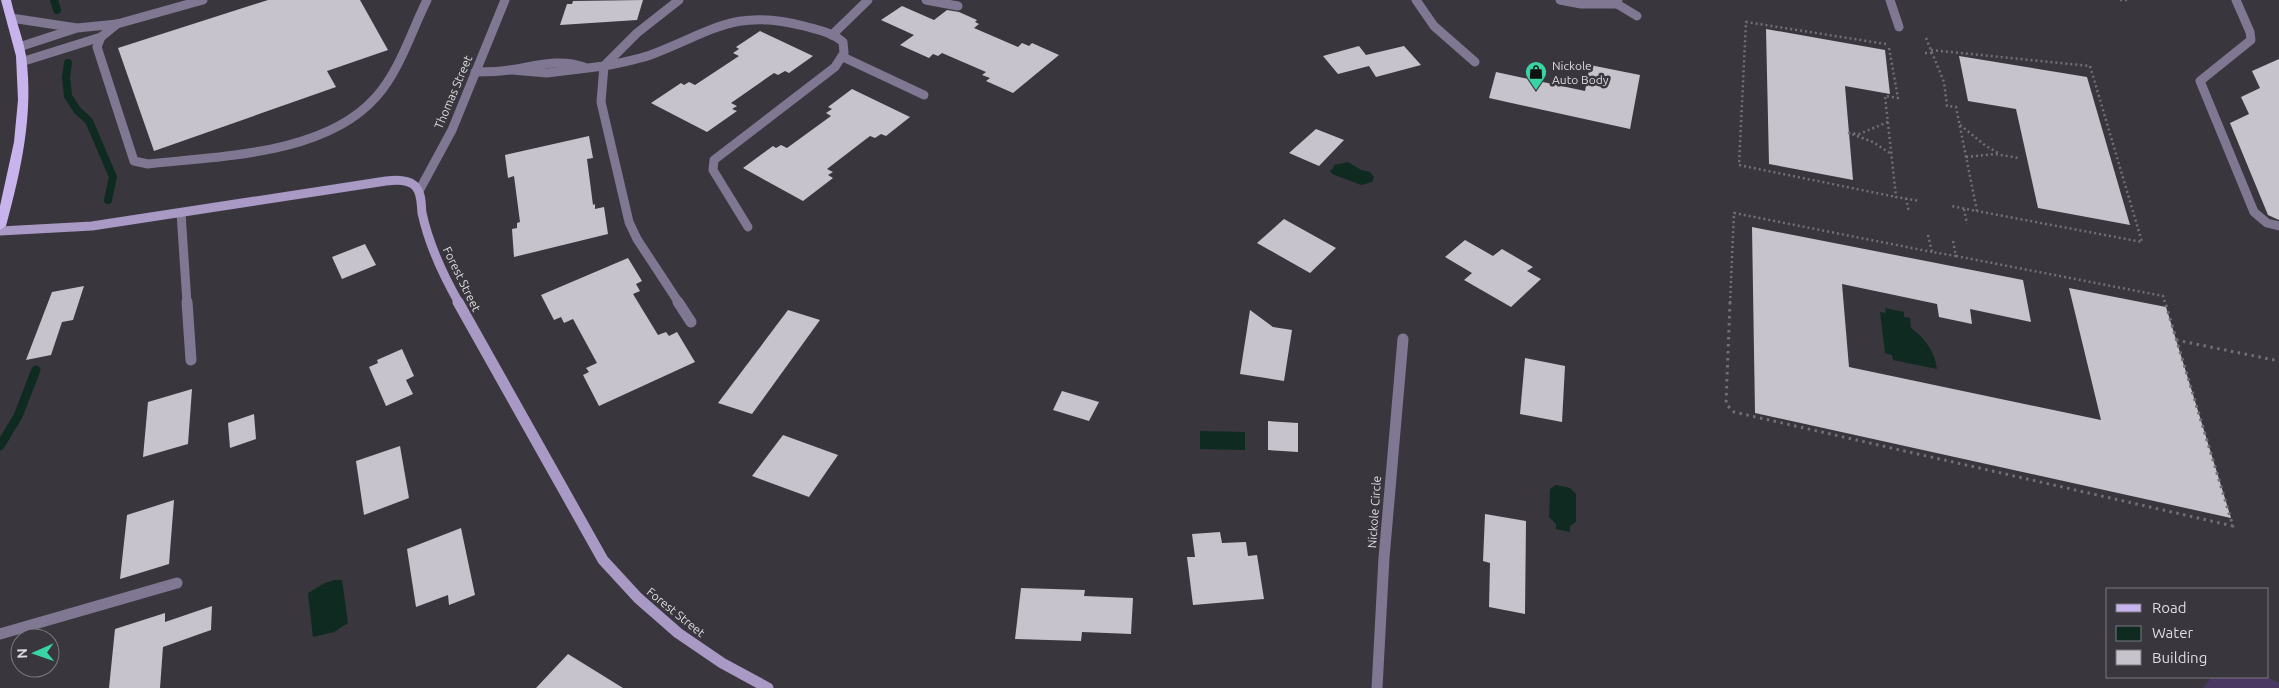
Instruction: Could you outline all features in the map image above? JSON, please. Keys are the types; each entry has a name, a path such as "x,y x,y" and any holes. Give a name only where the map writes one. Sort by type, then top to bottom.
{"main road":[{"path":"0,226 21,138 23,96 19,47 6,0"}],"street":[{"path":"19,47 77,28 117,24 203,0"},
{"path":"101,37 97,47 134,159 139,163 148,164 280,146 320,135 355,118 376,97 390,78 428,0"},
{"name":"Thomas Street","path":"419,191 452,130 505,0"},
{"path":"679,0 637,33 604,66 601,102 629,222 636,239 691,322"},
{"path":"832,35 868,0"},
{"path":"926,0 958,6"},
{"path":"1416,0 1420,10 1450,41 1475,62"},
{"path":"1560,0 1581,4 1618,2 1637,16"},
{"path":"1890,0 1899,27"},
{"path":"2236,0 2250,32 2251,40 2200,81 2254,212 2267,223 2279,226"},
{"path":"11,18 77,28"},
{"path":"475,72 512,70 530,75 567,73 584,67 604,66 644,57 720,25 736,21 752,20 793,23 842,40 845,45 843,56 835,67 714,160 712,165 714,170 748,227"},
{"path":"21,62 101,37 117,24"},
{"path":"843,56 924,94"},
{"path":"0,231 87,227 396,181 410,183 419,191"},
{"name":"Forest Street","path":"419,191 422,215 447,282 603,560 622,583 666,623 726,666 768,688"},
{"path":"181,213 191,360"},
{"name":"Nickole Circle","path":"1377,688 1384,558 1403,338"},
{"path":"5,633 177,583"}],"path":[{"path":"2120,0 2130,0"},
{"path":"1886,44 1746,22 1739,166 1920,201"},
{"path":"1926,38 1944,82 1947,106 1956,107 1977,211"},
{"path":"1889,48 1898,98 1884,96 1896,197"},
{"path":"1925,53 1931,51 2090,66 2142,242 1952,206"},
{"path":"1888,122 1859,134 1849,133 1873,142 1891,154"},
{"path":"1960,125 1986,146 2002,155"},
{"path":"1966,157 1995,154 2019,158"},
{"path":"1906,198 1909,212"},
{"path":"1964,209 1968,224"},
{"path":"1734,213 1932,252 2163,296 2233,526 1734,412 1726,404 1734,213"},
{"path":"1928,235 1932,252"},
{"path":"1953,241 1956,256"},
{"path":"2176,340 2279,361"}],"shaded area":[{"path":"2211,678 2269,678 2279,683 2279,688 2203,688"}],"water":[{"path":"1348,162 1361,170 1370,172 1374,177 1372,182 1361,185 1332,174 1330,170 1333,169 1334,165"},
{"path":"1885,308 1904,312 1904,317 1910,318 1911,328 1921,336 1928,346 1934,357 1937,369 1893,360 1892,355 1885,353 1880,312 1886,313"},
{"path":"1200,431 1245,432 1245,450 1200,449"},
{"path":"1556,485 1570,488 1576,494 1576,522 1570,526 1570,532 1556,529 1556,524 1549,517 1550,489"},
{"path":"334,580 342,580 348,623 334,632 313,637 308,593"}],"building":[{"path":"268,0 360,0 388,50 327,71 336,87 154,151 118,48"},
{"path":"643,0 637,20 560,25 567,4 572,4 573,1"},
{"path":"902,6 934,20 947,10 959,12 977,20 975,22 979,24 974,28 1018,47 1022,43 1029,46 1032,43 1059,55 1013,93 986,81 990,78 982,75 986,72 942,53 938,56 933,54 929,58 900,45 914,35 881,20"},
{"path":"1766,29 1885,50 1890,94 1845,86 1853,180 1769,164"},
{"path":"760,31 813,56 789,73 785,71 778,75 774,73 731,103 737,106 732,109 737,111 707,132 651,103 681,83 684,85 689,82 695,85 739,56 733,53 739,49 736,47"},
{"path":"1359,46 1366,55 1404,46 1421,65 1376,77 1369,66 1338,74 1323,56"},
{"path":"1959,56 2087,77 2130,225 2038,208 2016,109 1968,101"},
{"path":"2279,59 2279,220 2268,215 2230,123 2249,114 2241,97 2260,88 2252,71"},
{"path":"1590,65 1640,75 1630,129 1489,98 1496,72 1585,91"},
{"path":"852,89 910,117 886,136 881,134 875,138 870,136 827,169 833,172 828,175 833,178 803,201 743,168 773,146 776,148 781,145 787,148 831,116 826,113 832,109 828,107"},
{"path":"1316,129 1344,140 1319,166 1289,153"},
{"path":"589,136 593,158 587,159 593,205 595,204 595,209 604,207 608,234 514,257 512,229 517,228 517,223 520,222 514,176 508,178 505,155"},
{"path":"1284,219 1336,248 1310,273 1257,243"},
{"path":"1752,227 2023,280 2031,322 1970,309 1972,324 1939,317 1937,304 1842,284 1849,367 2101,420 2069,288 2166,307 2231,518 1755,413"},
{"path":"1465,240 1493,256 1502,249 1533,267 1527,271 1541,279 1511,307 1464,280 1472,273 1445,257"},
{"path":"365,244 376,265 342,279 332,257"},
{"path":"628,258 642,281 636,284 640,291 633,294 658,335 666,332 669,336 677,332 695,362 599,406 583,375 589,372 586,368 597,363 573,319 564,323 561,317 554,320 541,295"},
{"path":"84,286 73,320 62,322 51,355 26,360 52,292"},
{"path":"788,310 820,320 752,414 718,403"},
{"path":"1250,310 1273,327 1292,330 1284,381 1240,374"},
{"path":"402,349 414,376 406,380 413,394 386,406 369,367 378,363 377,360"},
{"path":"1525,358 1565,366 1562,422 1520,414"},
{"path":"192,389 188,444 143,457 148,402"},
{"path":"1062,391 1099,402 1089,421 1053,410"},
{"path":"254,414 256,439 230,448 228,423"},
{"path":"1268,421 1298,423 1298,452 1268,450"},
{"path":"783,435 838,455 809,497 752,476"},
{"path":"400,446 409,498 364,515 356,461"},
{"path":"174,500 169,564 120,579 127,515"},
{"path":"1485,514 1526,521 1525,614 1489,607 1490,563 1483,561"},
{"path":"461,528 475,595 449,605 448,595 416,607 407,549"},
{"path":"1220,532 1222,543 1246,542 1248,556 1257,555 1264,599 1193,605 1187,557 1195,557 1192,534"},
{"path":"1021,588 1085,590 1084,596 1133,598 1131,634 1082,632 1081,641 1015,639"},
{"path":"212,606 211,630 163,647 160,688 109,688 115,629 165,613 165,622"},
{"path":"568,654 623,688 536,688"}],"waterway":[{"path":"54,0 57,10"},
{"path":"68,63 66,77 68,96 77,110 89,121 113,177 108,200"},
{"path":"0,446 18,416 36,370"}],"place":[{"name":"Nickole Auto Body","path":"1536,91"}]}
